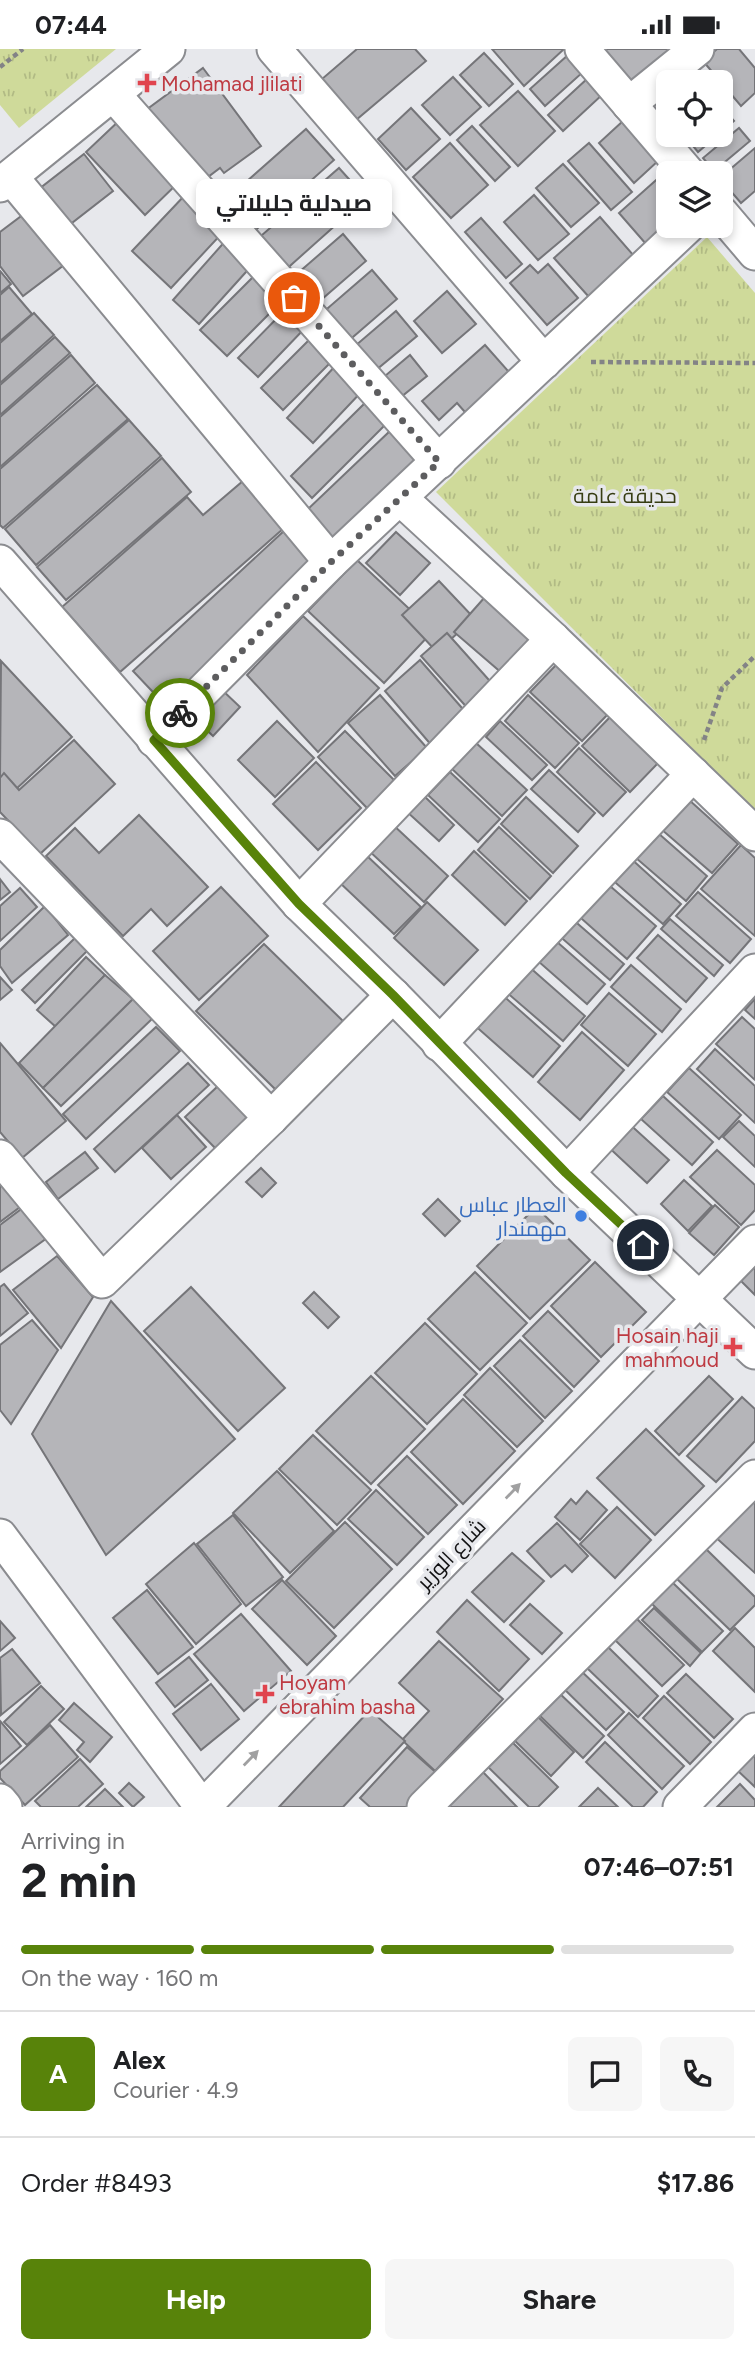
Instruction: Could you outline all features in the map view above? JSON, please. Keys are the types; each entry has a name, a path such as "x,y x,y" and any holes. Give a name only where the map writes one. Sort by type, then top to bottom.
{"street":[{"path":"168,49 5,181 331,562"},
{"path":"274,49 544,362"},
{"path":"582,49 678,161"},
{"path":"629,104 697,49"},
{"path":"113,94 439,462"},
{"path":"154,740 331,562 675,238"},
{"path":"400,498 553,639 755,834"},
{"path":"0,562 299,904 393,995 566,1173 755,1352"},
{"path":"299,904 553,639"},
{"path":"439,1044 693,774"},
{"path":"0,836 271,1118"},
{"path":"566,1173 755,971"},
{"path":"0,1157 102,1280 271,1118 393,995"},
{"name":"شارع الوزير","path":"203,1807 755,1242"},
{"path":"424,1807 755,1477"},
{"path":"0,1536 203,1807"},
{"path":"680,1807 755,1730"},
{"path":"0,1801 5,1807"}],"path":[{"path":"0,68 23,49"},
{"path":"544,362 755,363"},
{"path":"693,774 722,688 755,656"}],"green space":[{"path":"0,49 116,49 19,128 0,105"},
{"name":"حديقة عامة","path":"708,238 755,293 755,811 436,492"}],"building":[{"path":"357,49 415,49 426,61 356,120 322,79"},
{"path":"492,49 564,49 524,86"},
{"path":"602,49 673,49 634,85"},
{"path":"717,49 739,49 755,68 755,93 741,106 733,97 733,70 711,70 703,61"},
{"path":"484,53 513,84 489,106 460,75"},
{"path":"568,55 583,72 545,106 530,89"},
{"path":"203,68 261,146 224,173 220,168 200,183 146,110"},
{"path":"453,77 481,107 450,135 422,105"},
{"path":"588,78 603,94 563,131 548,115"},
{"path":"518,91 555,131 518,166 480,125"},
{"path":"411,108 440,139 406,170 378,139"},
{"path":"122,118 181,180 145,215 86,152"},
{"path":"623,121 658,161 634,183 599,143"},
{"path":"472,126 510,167 495,181 457,140"},
{"path":"739,128 750,141 726,161 706,161 703,158 716,147 733,147 733,133"},
{"path":"306,129 334,160 249,236 221,204"},
{"path":"450,143 488,185 451,218 413,177"},
{"path":"589,143 632,192 611,210 568,161"},
{"path":"755,148 755,191 741,203 733,194 733,167"},
{"path":"84,154 113,191 68,226 39,189"},
{"path":"563,164 599,203 571,227 536,188"},
{"path":"339,168 366,198 282,273 254,242"},
{"path":"656,180 656,234 646,244 619,213"},
{"path":"186,194 225,230 171,288 132,251"},
{"path":"534,195 569,234 538,260 504,222"},
{"path":"24,214 64,265 23,296 0,266 0,232"},
{"path":"600,217 634,256 589,297 554,258"},
{"path":"481,218 522,264 506,278 465,232"},
{"path":"343,234 366,261 314,306 291,279"},
{"path":"228,238 255,262 199,324 173,300"},
{"path":"548,264 578,298 547,325 510,283 530,265 538,273"},
{"path":"372,270 397,299 346,343 321,314"},
{"path":"0,271 11,284 0,293"},
{"path":"258,272 284,299 227,356 200,330"},
{"path":"9,287 32,314 0,341 0,295"},
{"path":"447,291 476,324 442,353 414,321"},
{"path":"286,309 306,327 258,377 238,358"},
{"path":"396,311 417,336 376,370 355,346"},
{"path":"34,313 54,335 0,383 0,343"},
{"path":"55,337 70,353 0,415 0,385"},
{"path":"309,340 331,362 283,410 261,388"},
{"path":"485,345 516,380 472,420 457,403 439,420 422,401"},
{"path":"71,355 95,383 0,467 0,417"},
{"path":"410,355 427,376 396,401 379,381"},
{"path":"338,363 365,388 313,443 287,418"},
{"path":"97,385 128,419 3,528 0,525 0,469"},
{"path":"366,402 387,423 312,498 291,476"},
{"path":"129,420 161,456 36,565 5,529"},
{"path":"391,430 418,458 333,538 307,510"},
{"path":"162,458 191,492 66,600 37,567"},
{"path":"243,481 284,528 120,672 62,607 187,497 203,515"},
{"path":"285,530 322,568 170,710 133,671"},
{"path":"396,532 430,563 400,595 366,563"},
{"path":"357,560 433,631 384,683 308,611"},
{"path":"439,581 474,618 437,652 402,615"},
{"path":"485,597 533,639 503,674 454,632"},
{"path":"303,616 379,688 318,752 247,675"},
{"path":"447,633 497,689 471,712 421,656"},
{"path":"420,660 469,716 433,747 385,691"},
{"path":"1,661 72,737 14,791 0,776"},
{"path":"558,663 610,712 582,741 530,692"},
{"path":"220,688 240,707 213,736 193,717"},
{"path":"380,695 427,748 395,776 348,723"},
{"path":"528,695 579,743 555,768 505,721"},
{"path":"612,715 660,761 630,792 582,746"},
{"path":"277,721 314,758 275,797 238,760"},
{"path":"500,721 547,765 532,780 486,737"},
{"path":"345,731 395,781 367,808 318,757"},
{"path":"74,740 115,784 40,854 0,812 0,778 4,773 19,790"},
{"path":"475,742 527,790 502,816 451,768"},
{"path":"579,748 626,792 603,816 557,772"},
{"path":"316,762 361,808 318,850 273,804"},
{"path":"549,770 595,813 578,832 531,789"},
{"path":"450,772 500,819 478,842 428,795"},
{"path":"421,793 454,825 439,841 405,810"},
{"path":"526,797 578,846 553,873 501,824"},
{"path":"688,799 738,844 712,873 661,829"},
{"path":"139,815 208,887 167,926 151,909 123,936 46,856 75,828 99,853"},
{"path":"391,823 448,876 424,902 367,849"},
{"path":"499,827 551,876 530,899 478,850"},
{"path":"658,833 707,876 686,901 636,858"},
{"path":"741,845 755,858 755,936 701,889"},
{"path":"474,851 527,901 505,925 452,875"},
{"path":"365,854 421,907 394,934 339,882"},
{"path":"628,856 681,904 663,924 609,877"},
{"path":"0,879 10,892 0,900"},
{"path":"602,879 656,926 627,959 573,911"},
{"path":"221,887 268,936 199,1000 153,951"},
{"path":"20,888 37,907 0,941 0,906"},
{"path":"698,892 751,939 730,963 676,916"},
{"path":"427,902 478,950 444,985 394,938"},
{"path":"45,906 68,935 12,983 0,966 0,950"},
{"path":"570,917 624,964 610,980 556,933"},
{"path":"670,919 723,965 714,976 661,929"},
{"path":"548,934 605,984 587,1004 530,954"},
{"path":"658,935 707,978 686,1002 637,958"},
{"path":"77,936 89,949 35,1003 22,990"},
{"path":"264,944 344,1022 276,1090 196,1011"},
{"path":"86,957 105,975 56,1027 37,1010"},
{"path":"527,965 585,1016 563,1041 504,990"},
{"path":"631,965 681,1009 662,1032 611,987"},
{"path":"105,975 133,999 43,1088 19,1063"},
{"path":"0,977 12,990 0,1000"},
{"path":"499,992 560,1046 533,1077 472,1023"},
{"path":"609,993 656,1034 628,1066 581,1025"},
{"path":"133,999 154,1017 61,1106 43,1088"},
{"path":"755,999 755,1019 745,1010"},
{"path":"742,1017 755,1029 755,1080 716,1044"},
{"path":"156,1027 180,1051 86,1139 63,1114"},
{"path":"582,1032 624,1070 580,1120 538,1082"},
{"path":"0,1043 66,1121 22,1158 0,1132"},
{"path":"715,1049 755,1086 755,1123 697,1069"},
{"path":"188,1063 209,1085 115,1172 94,1149"},
{"path":"689,1068 741,1115 719,1139 667,1092"},
{"path":"218,1086 250,1119 217,1150 185,1117"},
{"path":"663,1096 713,1142 692,1165 641,1119"},
{"path":"177,1115 206,1147 171,1179 142,1148"},
{"path":"625,1120 669,1160 647,1183 604,1143"},
{"path":"739,1121 755,1136 755,1167 723,1137"},
{"path":"717,1150 755,1185 755,1210 741,1225 690,1177"},
{"path":"85,1152 98,1168 58,1199 46,1182"},
{"path":"261,1168 276,1183 262,1197 246,1182"},
{"path":"684,1180 712,1206 688,1231 661,1204"},
{"path":"0,1183 20,1207 0,1222"},
{"path":"438,1199 460,1221 445,1236 423,1214"},
{"path":"715,1205 739,1227 714,1255 689,1233"},
{"path":"24,1207 47,1238 0,1272 0,1225"},
{"path":"536,1207 590,1260 530,1319 477,1266"},
{"path":"57,1256 93,1297 61,1348 13,1290"},
{"path":"595,1262 646,1312 601,1357 551,1306"},
{"path":"755,1266 755,1295 741,1281"},
{"path":"475,1272 527,1323 480,1370 428,1319"},
{"path":"4,1284 28,1313 0,1336 0,1287"},
{"path":"191,1287 285,1388 238,1431 144,1331"},
{"path":"314,1292 339,1317 328,1328 303,1303"},
{"path":"111,1301 235,1439 106,1555 32,1434"},
{"path":"548,1311 599,1361 574,1387 523,1336"},
{"path":"32,1320 58,1350 11,1424 0,1410 0,1345"},
{"path":"425,1323 477,1374 427,1424 375,1373"},
{"path":"520,1340 572,1391 545,1418 494,1366"},
{"path":"490,1368 543,1421 517,1447 464,1395"},
{"path":"371,1376 425,1429 371,1484 316,1431"},
{"path":"709,1376 733,1399 679,1455 655,1431"},
{"path":"742,1397 755,1409 755,1441 716,1482 687,1456"},
{"path":"463,1399 515,1451 463,1504 411,1452"},
{"path":"646,1429 704,1486 655,1535 597,1478"},
{"path":"313,1435 371,1490 337,1525 279,1469"},
{"path":"407,1456 457,1505 428,1534 378,1485"},
{"path":"277,1471 334,1531 290,1573 233,1513"},
{"path":"376,1490 424,1537 397,1565 348,1519"},
{"path":"587,1491 607,1510 580,1540 555,1517 571,1499 576,1504"},
{"path":"755,1493 755,1573 712,1534"},
{"path":"617,1507 651,1540 615,1578 580,1544"},
{"path":"233,1515 283,1577 246,1606 197,1544"},
{"path":"345,1522 392,1569 334,1628 286,1581"},
{"path":"557,1523 588,1556 572,1572 565,1565 551,1577 527,1551"},
{"path":"194,1543 241,1604 196,1644 146,1584"},
{"path":"705,1548 755,1597 755,1605 730,1630 676,1578"},
{"path":"512,1553 544,1581 504,1622 472,1592"},
{"path":"282,1580 336,1636 307,1665 252,1609"},
{"path":"672,1582 723,1631 702,1652 651,1603"},
{"path":"147,1590 193,1647 158,1674 113,1618"},
{"path":"467,1600 529,1659 499,1691 437,1632"},
{"path":"530,1604 562,1633 542,1654 510,1625"},
{"path":"654,1608 701,1653 690,1666 642,1620"},
{"path":"241,1614 291,1671 244,1711 194,1654"},
{"path":"636,1618 684,1665 662,1686 615,1640"},
{"path":"0,1621 15,1638 0,1651"},
{"path":"735,1628 755,1648 755,1692 713,1651"},
{"path":"439,1641 503,1699 435,1771 402,1740 429,1711 399,1683"},
{"path":"608,1647 658,1696 638,1717 587,1668"},
{"path":"12,1649 40,1683 1,1715 0,1658"},
{"path":"189,1657 208,1680 175,1707 156,1683"},
{"path":"577,1667 624,1712 606,1730 560,1685"},
{"path":"686,1674 733,1719 714,1738 667,1693"},
{"path":"211,1684 239,1719 201,1750 173,1714"},
{"path":"41,1686 64,1709 27,1745 4,1722"},
{"path":"555,1689 604,1736 583,1758 535,1711"},
{"path":"664,1696 711,1742 690,1764 643,1718"},
{"path":"74,1703 112,1737 90,1762 77,1750 84,1742 59,1720"},
{"path":"370,1710 405,1741 343,1807 279,1807"},
{"path":"534,1713 574,1752 551,1776 511,1737"},
{"path":"629,1713 684,1766 662,1789 608,1735"},
{"path":"0,1721 21,1746 0,1764"},
{"path":"50,1725 78,1757 25,1805 0,1778 0,1771"},
{"path":"509,1739 558,1787 538,1807 529,1807 485,1764"},
{"path":"605,1742 657,1792 643,1807 633,1807 586,1762"},
{"path":"407,1747 440,1776 413,1807 370,1807 360,1798"},
{"path":"755,1750 755,1787 737,1770"},
{"path":"80,1759 103,1784 78,1807 41,1807 35,1801"},
{"path":"481,1770 517,1807 443,1807"},
{"path":"129,1783 144,1797 133,1807 119,1793"},
{"path":"740,1784 755,1800 755,1807 717,1807"},
{"path":"598,1788 618,1807 579,1807"},
{"path":"105,1789 123,1807 86,1807"}],"way so far":[{"path":"180,713 331,562 439,462 294,298"}],"place":[{"name":"Mohamad jlilati","path":"147,83"},
{"name":"صيدلية جليلاتي","path":"294,298"},
{"name":"العطار عباس مهمندار","path":"581,1216"},
{"name":"Hosain haji mahmoud","path":"733,1347"},
{"name":"Hoyam ebrahim basha","path":"265,1694"}],"route":[{"path":"180,713 154,740 299,904 393,995 566,1173 643,1245"}]}
